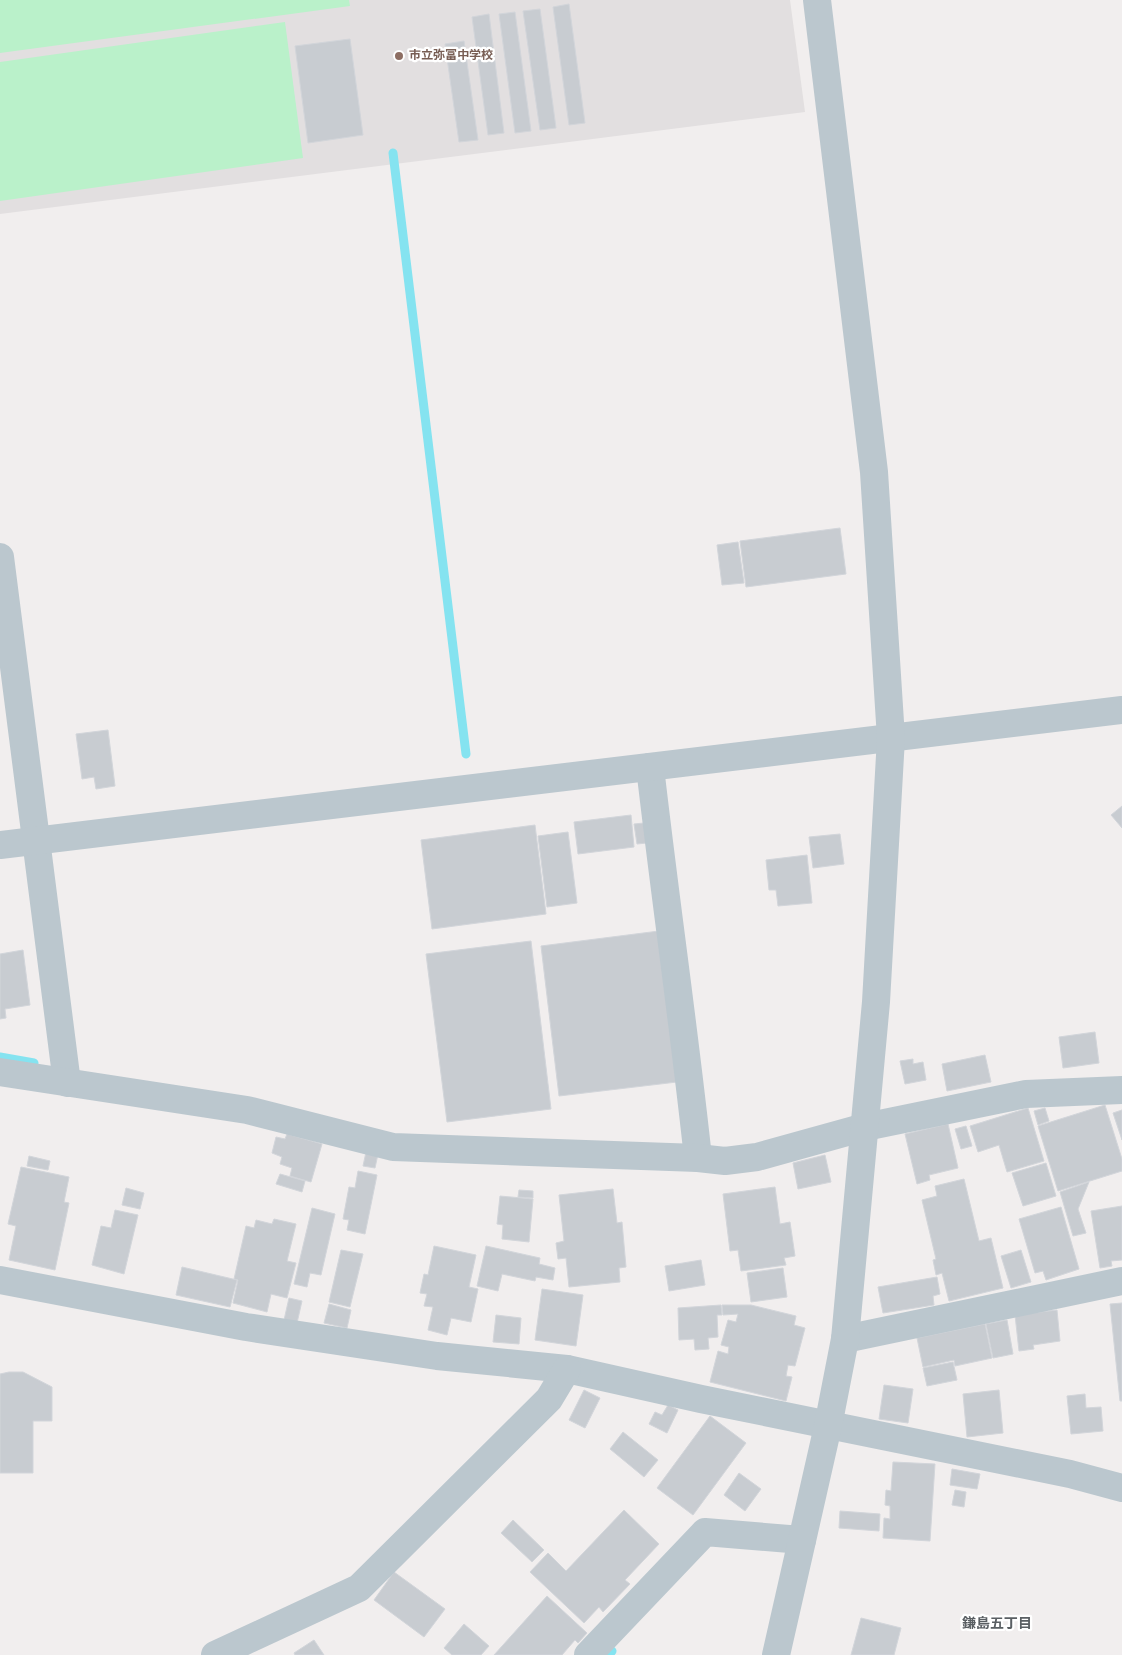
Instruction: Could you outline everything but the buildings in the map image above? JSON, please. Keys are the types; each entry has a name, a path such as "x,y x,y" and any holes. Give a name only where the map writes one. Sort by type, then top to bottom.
{"street":[{"path":"776,1655 828,1426 845,1339 876,1002 891,738 874,472 817,0"},
{"path":"0,557 67,1083"},
{"path":"0,845 1122,710"},
{"path":"650,768 674,967 684,1029 698,1158"},
{"path":"0,1072 247,1110 393,1147 698,1158 725,1161 757,1157 865,1127 1026,1094 1122,1090"},
{"path":"0,1280 246,1327 437,1356 567,1369 828,1426 1070,1474 1122,1488"},
{"path":"845,1339 1122,1281"},
{"path":"215,1655 359,1588 549,1399 567,1369"},
{"path":"588,1655 705,1532 802,1540"}],"shaded area":[{"name":"市立弥冨中学校","path":"0,0 790,0 805,112 0,214"}],"green space":[{"path":"0,0 349,0 350,6 0,53"},
{"path":"285,22 303,158 0,201 0,62"}],"waterway":[{"path":"393,153 466,754"},
{"path":"0,1057 34,1063"},
{"path":"609,1655 612,1651"}],"place":[{"name":"市立弥冨中学校","path":"399,56"}],"district":[{"name":"鎌島五丁目","path":"997,1624"}]}
